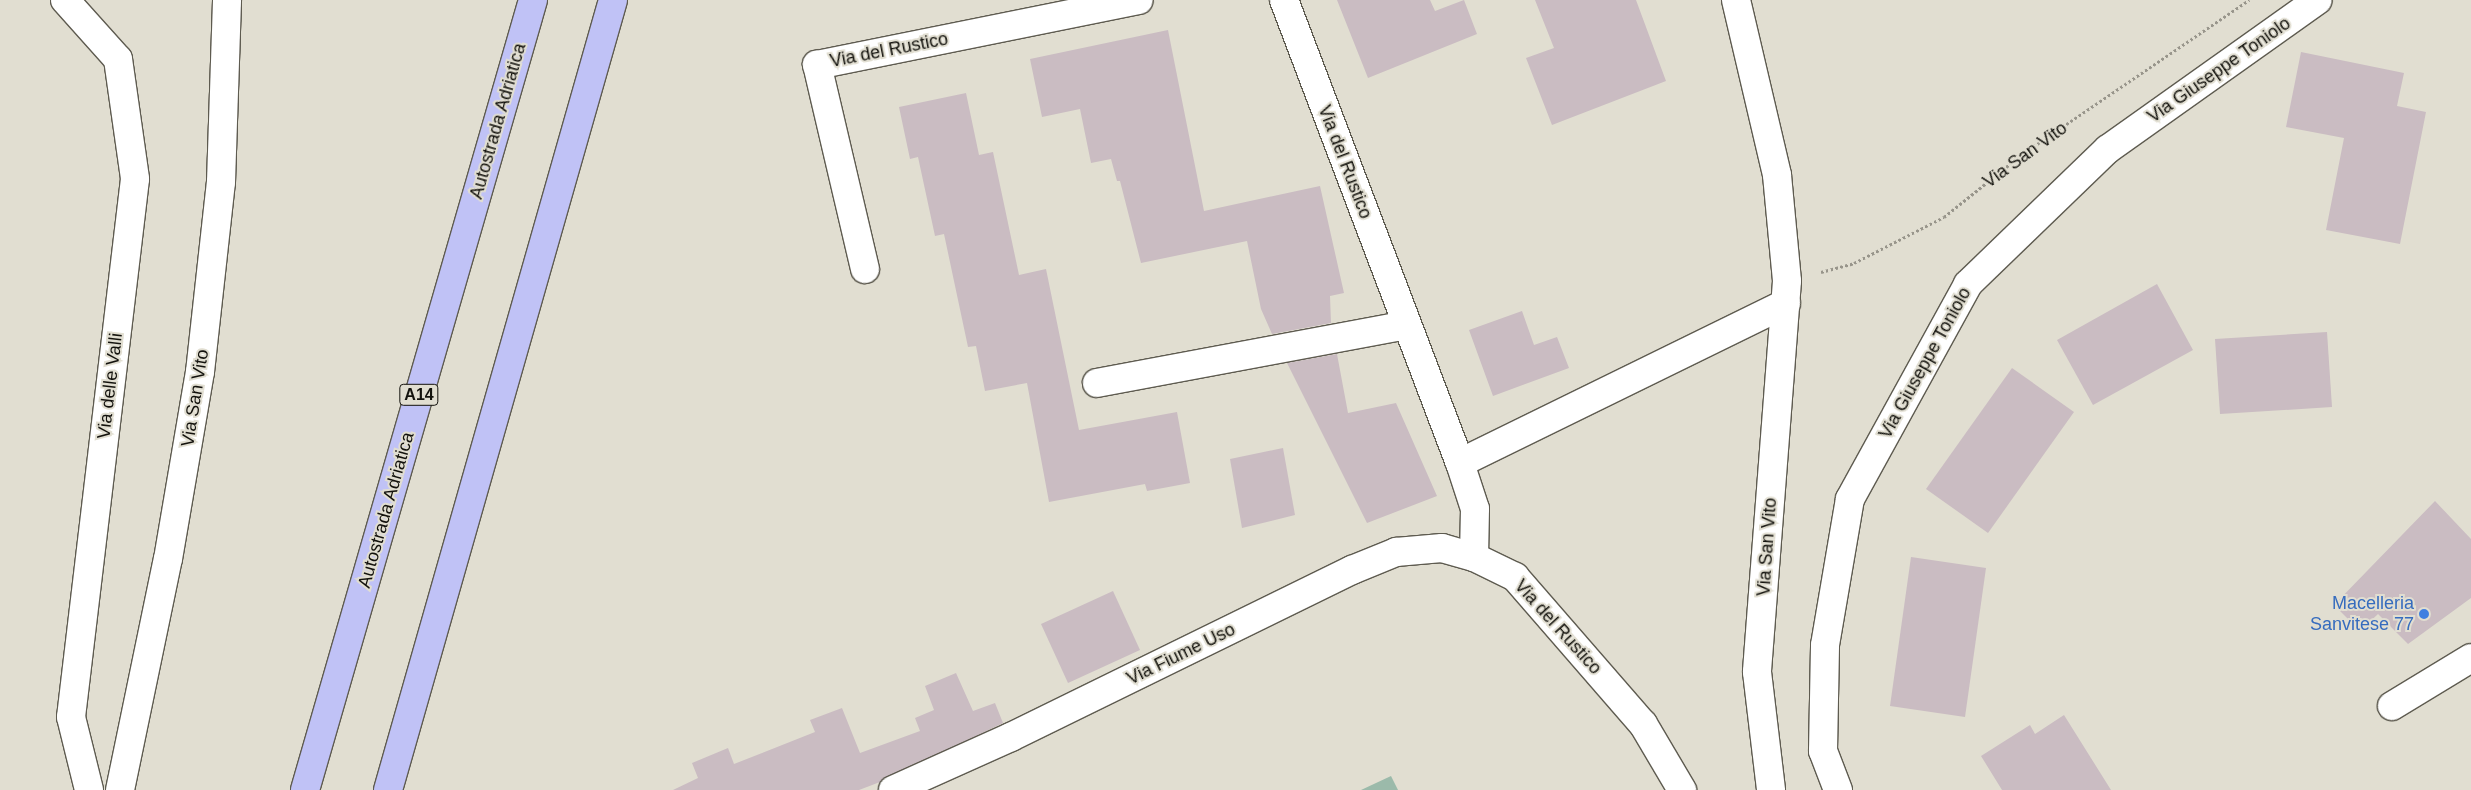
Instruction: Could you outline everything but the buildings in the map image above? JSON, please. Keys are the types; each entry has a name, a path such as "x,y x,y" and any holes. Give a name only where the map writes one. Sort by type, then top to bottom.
{"highway":[{"name":"Autostrada Adriatica","path":"305,790 533,0"},
{"path":"388,790 613,0"}],"street":[{"name":"Via delle Valli","path":"65,0 118,59 134,179 72,717 89,790"},
{"name":"Via San Vito","path":"120,790 168,559 200,372 221,182 227,0"},
{"name":"Via del Rustico","path":"865,269 817,65 1138,0"},
{"name":"Via del Rustico","path":"1284,0 1460,463 1475,509 1474,558 1515,578 1552,617 1643,724 1682,790"},
{"name":"Via San Vito","path":"1736,0 1777,176 1786,292 1757,672 1771,790"},
{"name":"Via Giuseppe Toniolo","path":"1838,790 1823,751 1825,645 1850,499 1968,284 2108,149 2318,0"},
{"path":"1460,463 1786,292"},
{"path":"1097,382 1407,325"},
{"name":"Via Fiume Uso","path":"893,790 1396,552 1442,548 1474,558"},
{"path":"2392,706 2471,658"}],"path":[{"name":"Via San Vito","path":"1786,292 1854,263 1944,217 2021,156 2249,0"}],"green space":[{"path":"1391,776 1398,790 1361,790"}],"place":[{"name":"Macelleria Sanvitese 77","path":"2424,614"}]}
